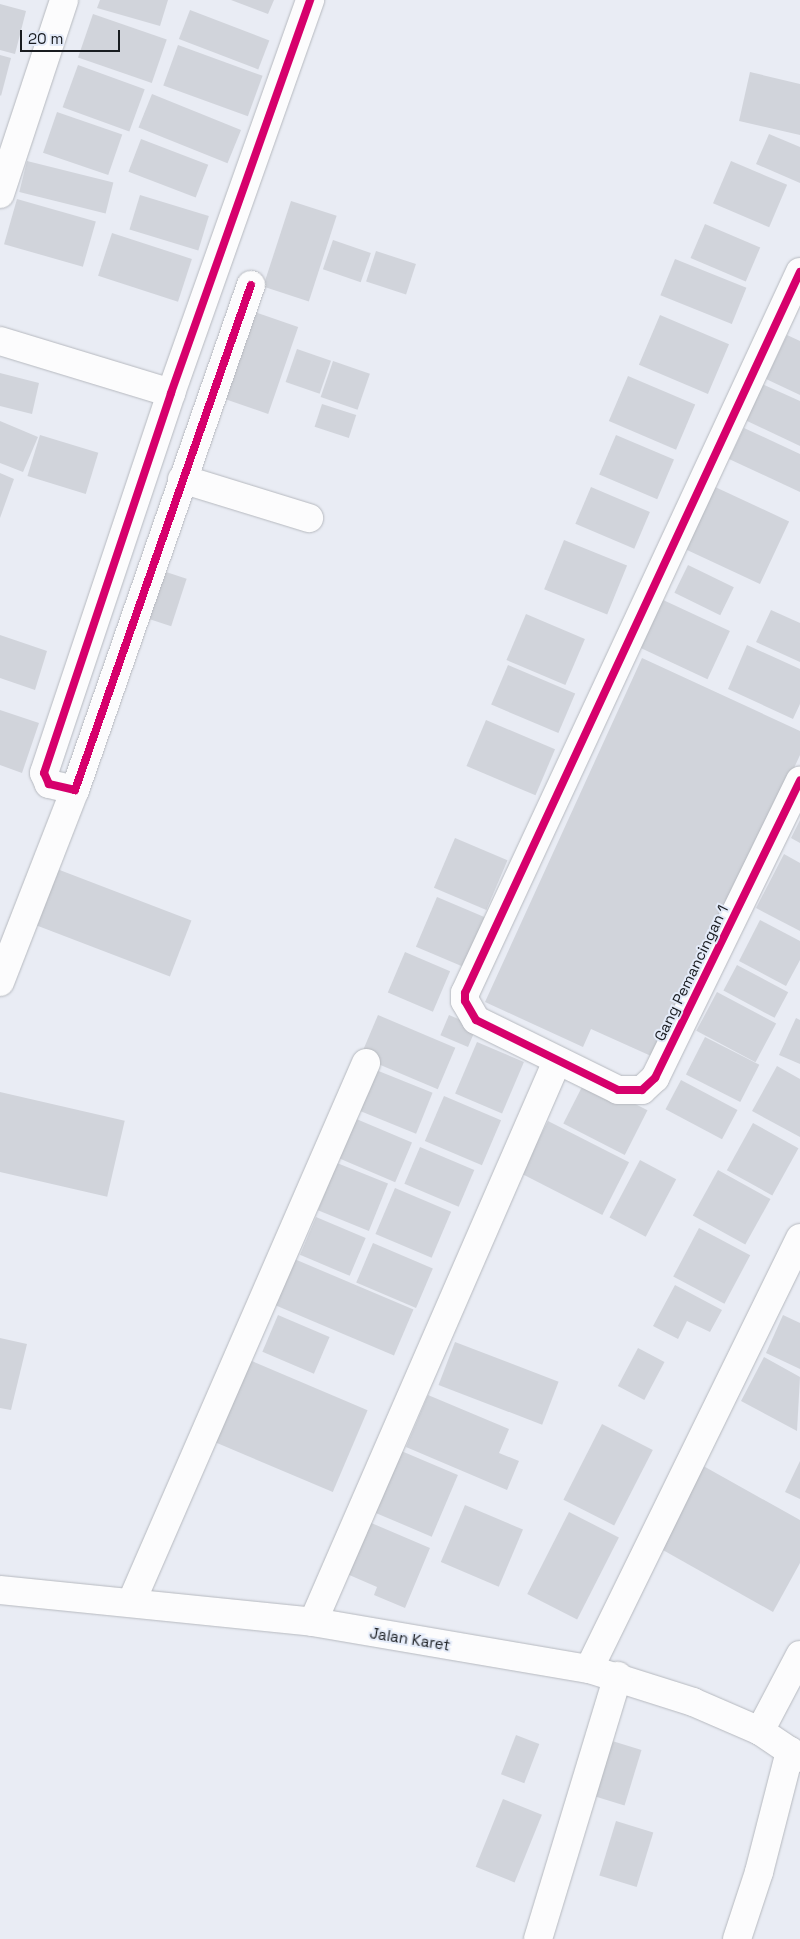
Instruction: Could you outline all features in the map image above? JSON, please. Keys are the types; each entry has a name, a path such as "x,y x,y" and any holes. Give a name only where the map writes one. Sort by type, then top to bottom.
{"street":[{"path":"0,194 64,0"},
{"path":"75,790 50,784 44,773 171,393 310,0"},
{"name":"Gang Pemancingan 1","path":"800,272 465,993 465,1002 476,1020 618,1090 642,1090 655,1078 800,781"},
{"path":"0,982 75,790 251,285"},
{"path":"0,341 171,393"},
{"path":"182,479 309,518"},
{"path":"313,1622 556,1061"},
{"path":"130,1603 366,1063"},
{"path":"590,1668 800,1238"},
{"name":"Jalan Karet","path":"0,1590 313,1622 590,1668 693,1702 760,1731 795,1754"},
{"path":"760,1731 800,1655"},
{"path":"538,1939 618,1676"},
{"path":"737,1939 795,1754"}],"building":[{"path":"100,0 168,0 160,26 97,8"},
{"path":"231,0 274,0 268,14"},
{"path":"0,4 26,11 15,54 0,50"},
{"path":"190,10 269,40 258,69 179,39"},
{"path":"93,14 167,39 152,83 78,57"},
{"path":"178,45 263,76 248,116 163,85"},
{"path":"0,55 11,58 1,96 0,95"},
{"path":"78,65 145,89 129,132 63,107"},
{"path":"750,72 800,84 800,135 739,121"},
{"path":"152,94 241,130 228,163 139,127"},
{"path":"57,112 122,134 108,175 43,153"},
{"path":"769,134 800,147 800,183 756,164"},
{"path":"141,139 208,165 196,197 128,172"},
{"path":"27,161 113,183 106,214 19,192"},
{"path":"731,161 787,185 769,227 713,203"},
{"path":"140,195 209,216 198,250 129,229"},
{"path":"17,199 96,222 83,267 4,244"},
{"path":"291,201 337,216 309,301 263,287"},
{"path":"705,224 760,247 746,282 691,258"},
{"path":"112,233 192,259 178,302 98,276"},
{"path":"333,240 371,253 361,282 323,269"},
{"path":"376,251 416,264 406,294 366,281"},
{"path":"675,259 746,288 732,324 660,295"},
{"path":"249,310 298,327 268,414 219,397"},
{"path":"660,315 729,344 708,394 639,365"},
{"path":"787,335 800,341 800,395 766,379"},
{"path":"297,349 331,361 320,394 286,382"},
{"path":"333,361 370,374 358,410 321,397"},
{"path":"0,373 39,383 32,414 0,406"},
{"path":"628,376 695,405 676,450 609,421"},
{"path":"762,384 800,401 800,446 745,420"},
{"path":"322,404 356,415 349,438 315,427"},
{"path":"0,421 38,437 23,472 0,463"},
{"path":"744,428 800,454 800,492 729,459"},
{"path":"40,435 98,453 86,494 27,476"},
{"path":"616,435 674,460 657,499 599,475"},
{"path":"0,473 14,479 0,518"},
{"path":"713,486 789,521 760,584 684,549"},
{"path":"591,487 650,512 634,549 575,524"},
{"path":"564,540 627,565 607,615 544,589"},
{"path":"688,565 734,587 720,615 674,593"},
{"path":"160,570 187,579 171,626 145,618"},
{"path":"661,599 730,631 707,679 639,647"},
{"path":"771,610 800,623 800,662 756,642"},
{"path":"526,614 585,639 565,685 506,660"},
{"path":"0,635 47,651 35,690 0,678"},
{"path":"747,645 800,669 800,704 793,719 728,689"},
{"path":"642,658 800,731 800,755 660,1060 591,1029 583,1047 485,1002"},
{"path":"508,665 575,694 558,733 491,705"},
{"path":"0,710 39,723 22,773 0,765"},
{"path":"486,720 555,749 536,795 466,766"},
{"path":"800,820 800,843 791,838"},
{"path":"455,838 507,860 486,910 434,888"},
{"path":"784,854 800,863 800,931 756,908"},
{"path":"57,869 191,921 170,977 35,925"},
{"path":"437,897 485,917 464,967 416,947"},
{"path":"760,920 800,941 800,960 786,986 739,961"},
{"path":"405,952 450,971 433,1012 388,993"},
{"path":"737,965 788,992 775,1018 723,991"},
{"path":"717,992 776,1023 756,1062 696,1031"},
{"path":"378,1015 455,1048 438,1089 360,1056"},
{"path":"449,1015 477,1027 468,1047 440,1035"},
{"path":"796,1018 800,1020 800,1064 779,1055"},
{"path":"705,1037 759,1065 740,1102 686,1074"},
{"path":"477,1042 524,1062 502,1113 455,1094"},
{"path":"777,1066 800,1079 800,1137 752,1111"},
{"path":"376,1070 433,1093 416,1134 360,1111"},
{"path":"586,1079 647,1110 625,1155 563,1124"},
{"path":"681,1080 738,1110 722,1139 666,1109"},
{"path":"0,1092 125,1121 107,1197 0,1172"},
{"path":"444,1096 501,1120 482,1165 425,1141"},
{"path":"354,1118 412,1143 395,1182 337,1158"},
{"path":"548,1121 629,1162 602,1215 521,1174"},
{"path":"753,1123 798,1148 772,1195 727,1170"},
{"path":"420,1147 474,1170 459,1207 404,1184"},
{"path":"640,1160 676,1179 646,1237 609,1217"},
{"path":"337,1163 388,1184 369,1231 318,1210"},
{"path":"718,1170 770,1199 745,1245 693,1215"},
{"path":"395,1188 451,1212 432,1258 375,1234"},
{"path":"316,1217 366,1238 350,1276 300,1255"},
{"path":"699,1228 750,1255 724,1304 673,1277"},
{"path":"373,1243 433,1268 416,1308 356,1283"},
{"path":"292,1258 414,1310 394,1356 272,1304"},
{"path":"675,1285 722,1310 710,1332 687,1321 678,1339 653,1326"},
{"path":"278,1315 330,1337 314,1374 262,1352"},
{"path":"783,1315 800,1323 800,1369 766,1353"},
{"path":"0,1338 27,1344 11,1410 0,1408"},
{"path":"455,1342 559,1382 542,1425 439,1385"},
{"path":"638,1348 664,1362 644,1400 618,1386"},
{"path":"764,1357 800,1377 797,1431 741,1401"},
{"path":"247,1359 368,1410 333,1492 212,1441"},
{"path":"428,1395 509,1429 499,1453 519,1461 507,1490 406,1447"},
{"path":"602,1424 653,1450 614,1526 563,1500"},
{"path":"399,1450 458,1475 432,1537 373,1512"},
{"path":"800,1461 800,1499 785,1492"},
{"path":"698,1463 800,1520 800,1563 773,1612 654,1545"},
{"path":"465,1505 523,1530 499,1587 441,1562"},
{"path":"569,1512 619,1537 577,1619 527,1594"},
{"path":"369,1522 430,1548 405,1608 374,1595 377,1587 347,1574"},
{"path":"516,1735 539,1744 524,1783 501,1774"},
{"path":"609,1740 642,1750 625,1805 592,1795"},
{"path":"503,1799 542,1815 515,1882 476,1867"},
{"path":"616,1821 653,1832 637,1887 599,1876"}],"cycle path":[{"path":"251,285 75,790 49,784 44,773 171,393 310,0"},
{"path":"800,272 465,993 465,1001 476,1020 618,1090 642,1090 655,1078 800,781"}]}
